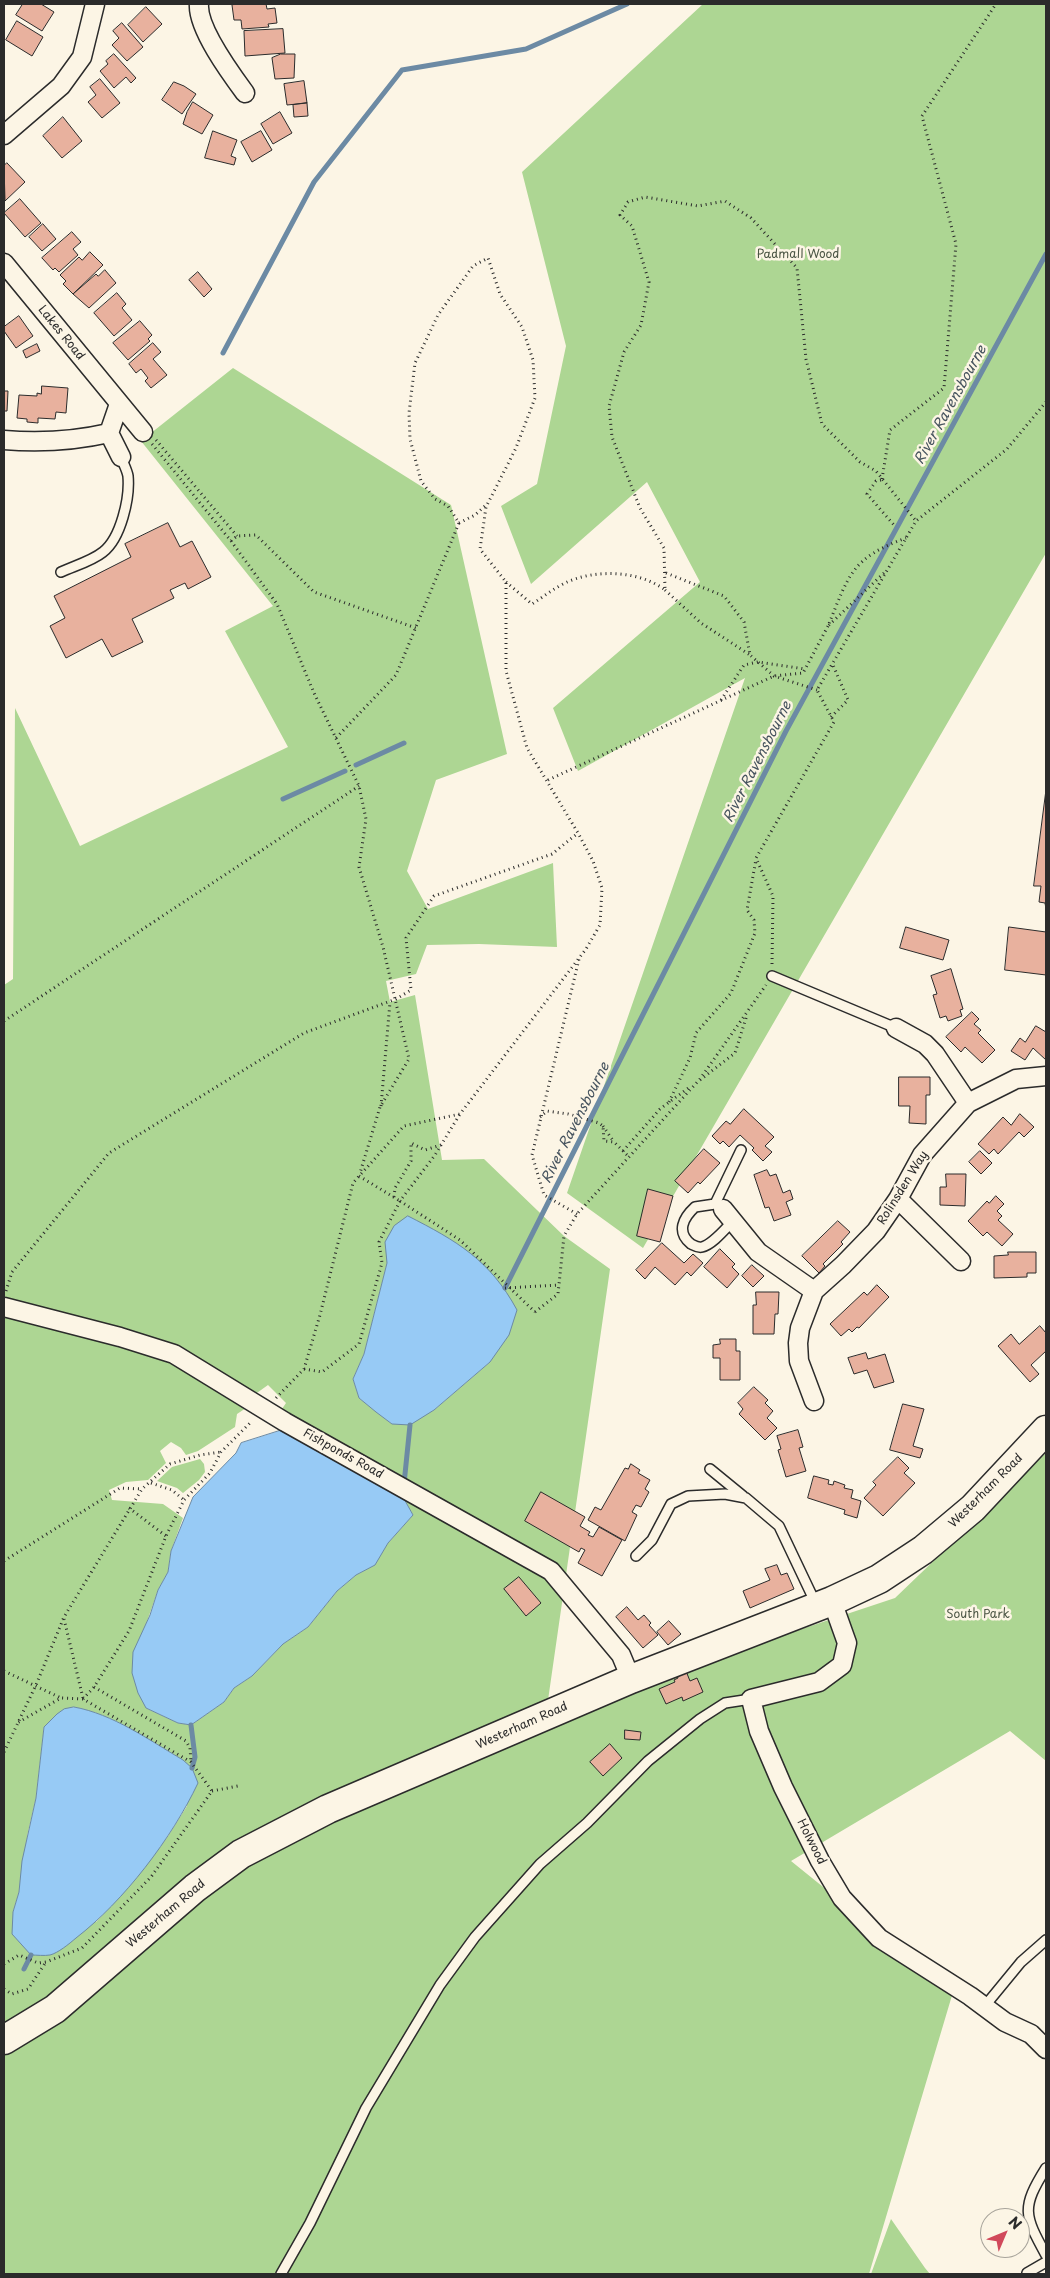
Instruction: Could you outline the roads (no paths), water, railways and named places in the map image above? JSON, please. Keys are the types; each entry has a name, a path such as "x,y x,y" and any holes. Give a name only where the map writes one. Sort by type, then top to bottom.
{"main road":[{"name":"Westerham Road","path":"4,2040 55,2009 195,1888 241,1854 328,1809 631,1679 824,1604 879,1579 923,1550 972,1508 1046,1430"}],"street":[{"path":"4,135 60,86 82,57 95,4"},
{"path":"199,4 206,30 224,64 245,94"},
{"name":"Lakes Road","path":"4,263 143,432"},
{"path":"119,404 109,433 121,457"},
{"path":"4,440 32,442 87,438 109,433"},
{"path":"896,1028 925,1044 935,1054 968,1103"},
{"name":"Rolinsden Way","path":"814,1401 800,1361 798,1343 800,1328 814,1291 844,1265 876,1230 898,1200 922,1155 968,1103 1016,1079 1046,1076"},
{"path":"898,1200 961,1261"},
{"path":"724,1211 758,1252 814,1291"},
{"name":"Fishponds Road","path":"4,1307 120,1337 174,1354 265,1410 551,1571 621,1655 631,1679"},
{"path":"751,1699 819,1682 842,1665 847,1643 824,1604"},
{"name":"Holwood","path":"751,1699 759,1731 783,1788 820,1861 842,1898 879,1938 984,2006 1005,2022 1031,2034 1046,2049"}],"lane":[{"path":"61,572 101,554 111,546 120,531 125,508 128,476 121,457"},
{"path":"772,976 896,1028"},
{"path":"724,1211 694,1207 686,1217 681,1230 688,1242 694,1246 701,1247 706,1245 724,1211 741,1150"},
{"path":"710,1469 779,1526 824,1604"},
{"path":"636,1556 652,1540 671,1504 688,1496 726,1494 746,1498"},
{"path":"282,2274 310,2223 366,2108 440,1985 475,1937 540,1864 587,1823 648,1761 700,1719 725,1702 751,1699"},
{"path":"984,2006 1021,1962 1046,1940"},
{"path":"1046,2168 1028,2200 1028,2218 1046,2255"},
{"path":"1026,2273 1046,2262"}],"water":[{"path":"408,1216 442,1234 484,1265 507,1293 517,1310 509,1335 490,1362 434,1410 410,1425 392,1424 376,1412 359,1398 353,1379 364,1354 387,1263 385,1242 394,1226"},
{"path":"282,1430 403,1497 413,1515 388,1543 375,1565 356,1575 337,1591 308,1627 283,1644 252,1676 234,1688 224,1702 191,1725 178,1723 146,1708 138,1693 132,1673 133,1652 150,1615 158,1590 168,1572 171,1551 193,1497 236,1453 241,1443"},
{"path":"74,1707 103,1715 144,1736 183,1760 192,1768 198,1783 161,1846 112,1906 60,1950 50,1955 31,1955 12,1934 13,1912 19,1892 22,1861 36,1798 44,1727 64,1709"}],"waterway":[{"path":"223,353 314,182 402,70 526,49 627,4"},
{"name":"River Ravensbourne","path":"505,1288 786,731 1046,254"},
{"path":"356,765 404,743"},
{"path":"283,799 345,771"},
{"path":"404,1484 410,1425"},
{"path":"191,1725 195,1757 192,1768"},
{"path":"24,1969 31,1955"}],"park label":[{"name":"Padmall Wood","path":"798,255"},
{"name":"South Park","path":"978,1615"}]}
